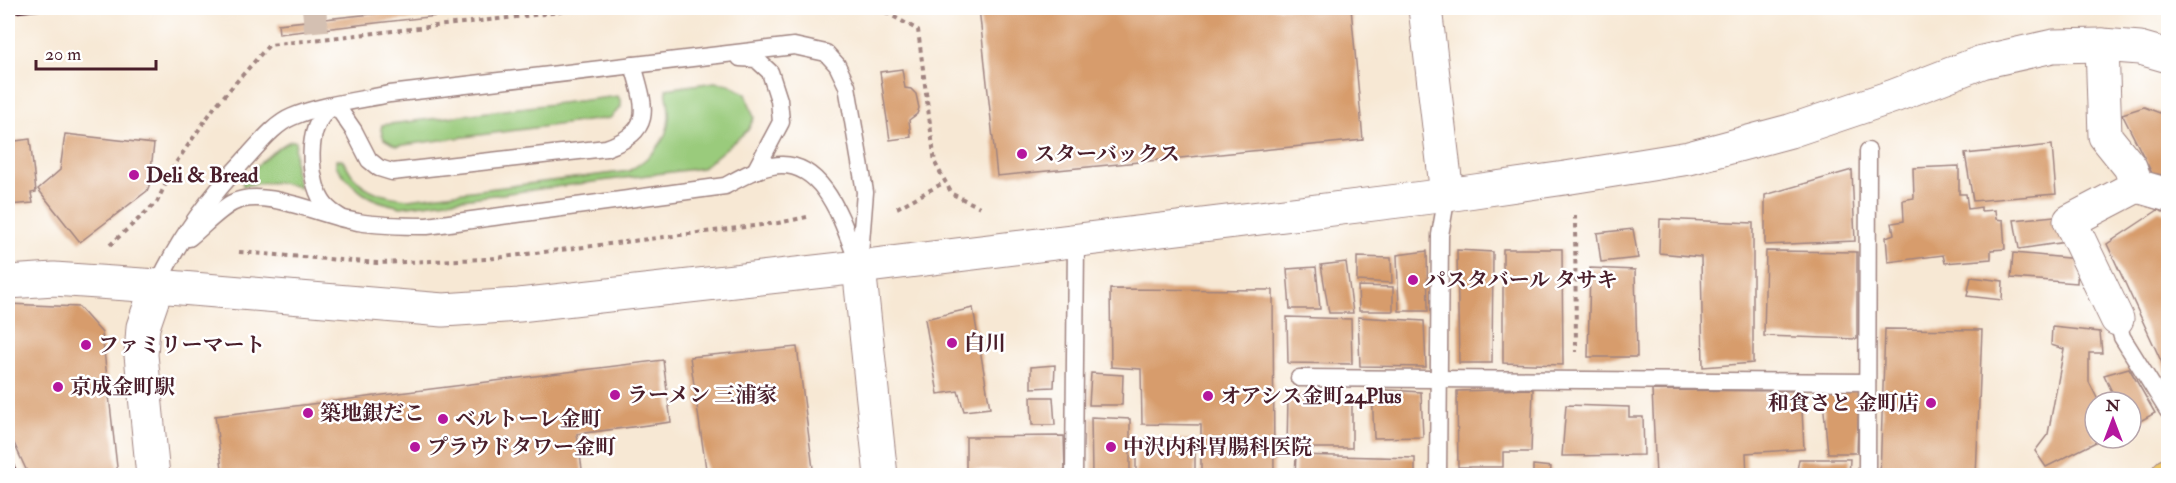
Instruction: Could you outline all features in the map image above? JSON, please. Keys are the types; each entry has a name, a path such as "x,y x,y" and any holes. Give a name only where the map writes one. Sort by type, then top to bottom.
{"street":[{"path":"1425,8 1448,195"},
{"path":"2102,45 2105,136 2130,167 2137,186"},
{"path":"8,282 54,279 442,310 519,305 1076,241 1448,195 1565,178 1689,158 1790,131 1894,96 1982,62 2053,46 2102,45 2140,48 2169,56"},
{"path":"2117,319 2070,221 2137,186 2169,195"},
{"path":"859,267 881,476"},
{"path":"153,476 141,355 143,327 157,286"}],"lane":[{"path":"157,286 173,252 216,190 267,134 291,117 390,94 794,46 826,53 837,65 847,86 865,192 859,267"},
{"path":"706,57 756,59 770,72 779,100 781,122 755,171"},
{"path":"336,105 354,131 369,160 379,168 392,172 606,148 623,142 637,130 643,118 641,94 633,65"},
{"path":"336,105 323,115 317,127 312,148 312,163 315,184 325,205 340,218"},
{"path":"1867,476 1868,151"},
{"path":"173,252 232,203 246,198 266,198 356,222 393,226 455,223 725,186 755,171 774,165 792,167 808,173 823,186 834,203 859,267"},
{"path":"1438,476 1440,235 1448,195"},
{"path":"1074,476 1076,241"},
{"path":"2117,319 2122,337 2169,411"},
{"path":"1299,378 1867,382"}],"path":[{"path":"878,8 918,30 935,163 952,194 980,207"},
{"path":"897,208 945,182"},
{"path":"238,252 378,263 487,259 778,223 817,215"},
{"path":"1575,215 1576,379"}],"green space":[{"path":"715,82 729,84 746,94 754,118 748,130 702,168 401,207 364,194 336,166 336,160 342,160 353,176 371,190 408,199 629,171 650,156 665,135 669,115 666,89"},
{"path":"618,96 621,107 610,118 396,146 384,139 381,130 382,125"},
{"path":"290,141 296,141 295,164 300,188 272,182 243,186 242,180 271,154"}],"building":[{"path":"428,8 499,9 279,34 278,24"},
{"path":"979,8 1351,8 1363,140 997,176"},
{"path":"902,69 905,88 911,89 916,94 919,108 917,114 909,120 911,137 890,140 880,72"},
{"path":"2144,107 2168,116 2168,176 2152,173 2122,114"},
{"path":"65,134 154,144 147,191 80,242 38,189 60,170"},
{"path":"30,139 36,192 31,193 33,203 8,205 8,142"},
{"path":"2052,145 2056,194 1973,201 1965,154"},
{"path":"1959,166 1959,194 1966,194 1968,209 1981,207 1981,211 1995,210 1996,219 2003,220 2005,249 1991,250 1991,259 1945,263 1943,255 1888,262 1886,237 1894,234 1892,223 1904,221 1903,200 1914,198 1913,168"},
{"path":"1852,170 1855,241 1765,245 1765,195"},
{"path":"2158,210 2168,214 2168,376 2107,244"},
{"path":"2064,215 2066,242 2019,249 2014,220"},
{"path":"1660,219 1753,223 1753,363 1703,367 1701,257 1659,253"},
{"path":"1633,229 1638,258 1601,262 1597,233"},
{"path":"1503,249 1562,249 1563,365 1503,363"},
{"path":"1457,250 1493,252 1492,363 1459,363"},
{"path":"1427,251 1428,311 1399,311 1397,255"},
{"path":"1766,251 1857,252 1857,339 1764,336"},
{"path":"2013,253 2078,259 2077,283 2011,278"},
{"path":"1357,257 1391,258 1392,283 1357,281"},
{"path":"1346,262 1353,313 1329,313 1321,265"},
{"path":"1316,267 1320,309 1290,309 1287,269"},
{"path":"1590,268 1635,270 1637,357 1588,357"},
{"path":"1971,277 2003,281 2002,300 1967,296"},
{"path":"1358,286 1393,287 1393,311 1359,311"},
{"name":"オアシス金町24Plus","path":"1110,289 1273,290 1274,476 1201,476 1201,425 1142,424 1141,369 1111,367"},
{"name":"京成金町駅","path":"8,304 79,307 102,333 118,476 29,476 8,430"},
{"path":"973,308 990,408 964,411 958,391 938,394 925,319"},
{"path":"1287,317 1351,319 1352,364 1288,363"},
{"path":"1358,317 1424,321 1426,367 1360,366"},
{"path":"2052,327 2100,332 2102,353 2089,353 2089,382 2093,390 2083,390 2083,448 2046,467 2035,451 2048,434 2064,349 2051,345"},
{"name":"和食さと 金町店","path":"1885,329 1982,330 1976,476 1880,476"},
{"path":"797,347 814,476 707,476 690,357"},
{"name":"ベルトーレ金町","path":"663,360 671,422 577,434 583,476 223,476 215,416"},
{"path":"1055,365 1054,387 1031,388 1031,367"},
{"path":"2129,368 2142,390 2111,390 2104,375"},
{"path":"1091,373 1123,375 1122,405 1089,405"},
{"path":"1372,389 1421,392 1423,437 1374,438"},
{"path":"1533,389 1531,452 1503,452 1503,467 1458,467 1457,391"},
{"path":"1652,390 1801,391 1804,449 1746,453 1747,476 1656,476"},
{"path":"1822,390 1859,390 1857,453 1828,453"},
{"path":"2143,392 2155,413 2143,420"},
{"path":"1288,395 1352,397 1352,448 1287,448"},
{"path":"1031,397 1053,397 1055,425 1032,425"},
{"path":"1566,405 1629,407 1629,417 1643,417 1644,455 1562,456"},
{"name":"中沢内科胃腸科医院","path":"1091,417 1130,419 1130,476 1092,476"},
{"path":"1064,436 1065,471 966,469 966,437"},
{"path":"1136,439 1195,440 1195,476 1136,476"},
{"path":"1296,455 1415,458 1415,476 1295,476"},
{"path":"1799,459 1850,459 1849,476 1796,476"},
{"path":"1533,465 1551,467 1550,476 1533,476"}],"tunnel":[{"path":"314,8 317,39"}],"railway":[{"path":"8,12 47,8"},
{"path":"8,456 17,476"}],"place":[{"name":"スターバックス","path":"1022,154"},
{"name":"Deli & Bread","path":"134,175"},
{"name":"パスタバール タサキ","path":"1413,280"},
{"name":"白川","path":"952,343"},
{"name":"ファミリーマート","path":"86,345"},
{"name":"京成金町駅","path":"58,387"},
{"name":"ラーメン 三浦家","path":"615,395"},
{"name":"オアシス金町24Plus","path":"1208,396"},
{"name":"和食さと 金町店","path":"1931,403"},
{"name":"築地銀だこ","path":"308,413"},
{"name":"ベルトーレ金町","path":"443,419"},
{"name":"プラウドタワー金町","path":"415,447"},
{"name":"中沢内科胃腸科医院","path":"1111,447"}]}
